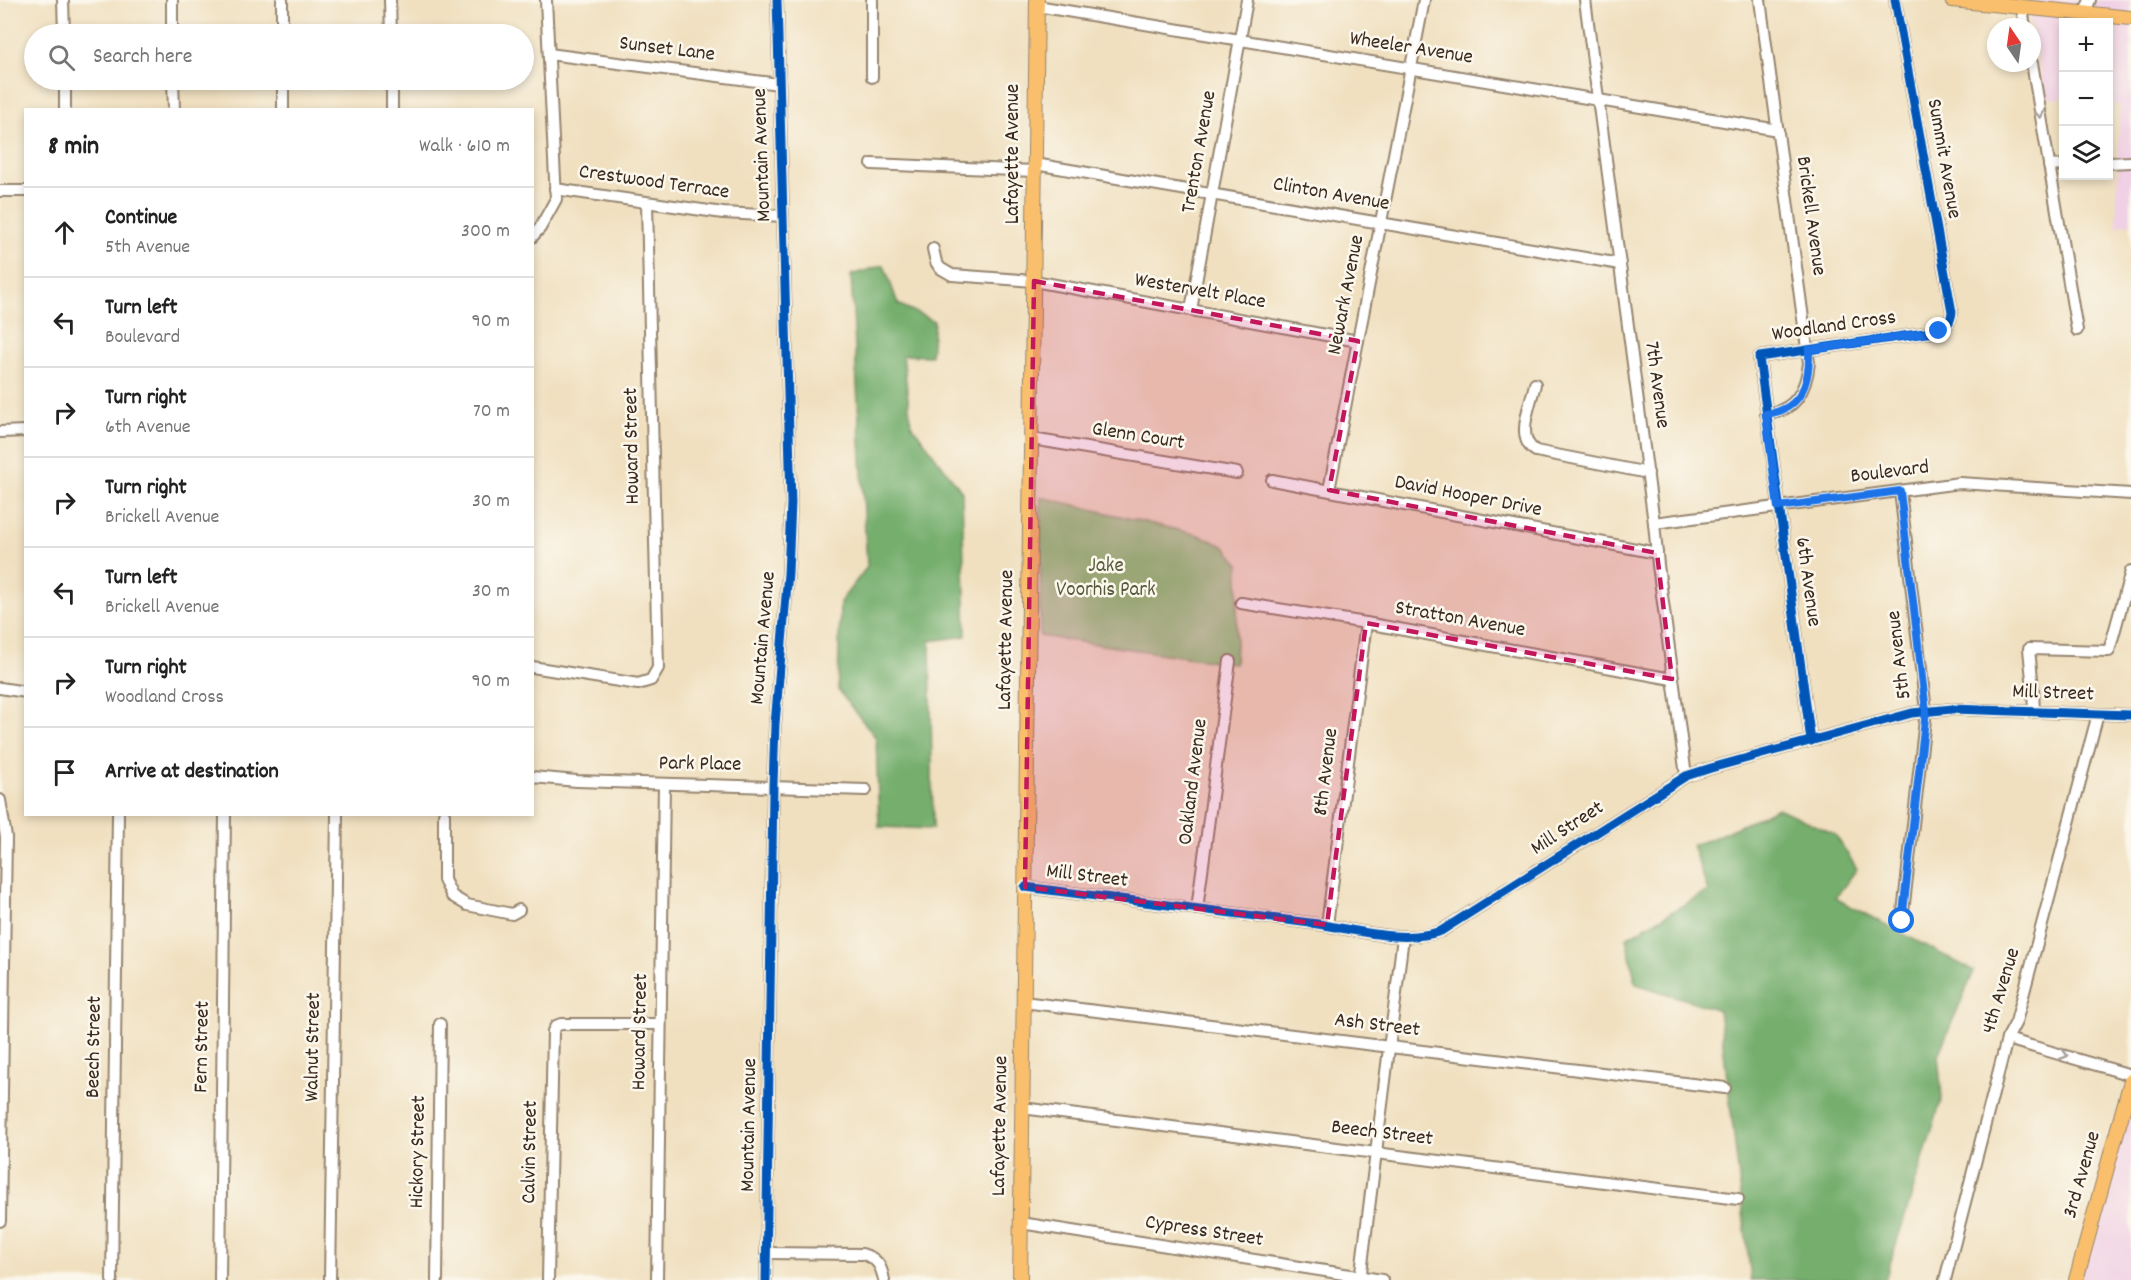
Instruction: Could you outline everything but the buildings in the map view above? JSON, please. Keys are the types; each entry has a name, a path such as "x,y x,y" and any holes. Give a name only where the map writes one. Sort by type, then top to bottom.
{"main road":[{"path":"1952,0 2131,18"},
{"name":"Lafayette Avenue","path":"1020,1280 1037,3"},
{"name":"3rd Avenue","path":"2076,1280 2131,1081"}],"street":[{"path":"63,0 64,24"},
{"path":"172,0 172,24"},
{"path":"282,0 282,24"},
{"path":"390,0 391,24"},
{"path":"534,235 556,199 546,0"},
{"name":"Mountain Avenue","path":"766,1280 773,786 778,676 791,526 777,0"},
{"path":"872,0 872,77"},
{"name":"Trenton Avenue","path":"1191,310 1247,0"},
{"name":"Newark Avenue","path":"1329,490 1424,0"},
{"name":"7th Avenue","path":"1585,0 1686,776"},
{"name":"Brickell Avenue","path":"1760,0 1809,350 1808,378 1799,398 1784,411 1766,414"},
{"name":"Summit Avenue","path":"1895,0 1952,312 1948,324"},
{"path":"2084,14 2090,0"},
{"name":"Wheeler Avenue","path":"1037,3 1240,40 1778,130"},
{"path":"2022,8 2024,18"},
{"name":"Sunset Lane","path":"549,54 779,84"},
{"path":"2033,72 2077,330"},
{"path":"65,90 65,108"},
{"path":"173,90 174,108"},
{"path":"283,90 283,108"},
{"path":"392,90 392,108"},
{"path":"2113,163 2131,162"},
{"name":"Clinton Avenue","path":"872,164 1035,168 1212,195 1620,264"},
{"path":"2049,166 2059,165"},
{"name":"Crestwood Terrace","path":"555,189 723,213 783,216"},
{"path":"0,191 24,191"},
{"name":"Howard Street","path":"534,667 638,684 645,683 655,675 658,668 647,203"},
{"name":"Westervelt Place","path":"933,249 940,268 952,274 1034,282 1358,341"},
{"name":"Woodland Cross","path":"1759,357 1939,331 1948,324"},
{"name":"6th Avenue","path":"1759,357 1810,741"},
{"path":"1535,384 1524,434 1528,446 1536,451 1648,473"},
{"path":"0,432 24,431"},
{"name":"Glenn Court","path":"1032,440 1238,474"},
{"name":"David Hooper Drive","path":"1272,480 1657,553"},
{"name":"Boulevard","path":"1654,523 1959,483 2131,494"},
{"name":"5th Avenue","path":"1900,491 1926,711 1902,921"},
{"path":"2034,712 2034,689 2029,649 2109,651 2131,571"},
{"name":"Stratton Avenue","path":"1241,603 1366,623 1672,679"},
{"name":"8th Avenue","path":"1327,925 1366,623"},
{"name":"Oakland Avenue","path":"1197,909 1230,661"},
{"path":"0,688 24,692"},
{"name":"Mill Street","path":"1025,887 1327,925 1403,937 1418,937 1441,931 1686,776 1926,711 1952,709 2131,715"},
{"name":"4th Avenue","path":"1945,1280 2007,1039 2016,1022 2097,714"},
{"name":"Park Place","path":"534,777 577,781 866,790"},
{"name":"Howard Street","path":"657,1280 664,784"},
{"path":"0,800 6,837 0,1221"},
{"name":"Beech Street","path":"112,1280 118,816"},
{"name":"Fern Street","path":"220,1280 225,816"},
{"name":"Walnut Street","path":"330,1280 337,816"},
{"path":"444,816 444,880 452,896 467,905 512,914 519,910"},
{"path":"1360,1278 1403,937"},
{"name":"Ash Street","path":"1023,1002 1725,1089"},
{"name":"Hickory Street","path":"437,1280 440,1024"},
{"name":"Calvin Street","path":"548,1280 553,1031 561,1024 660,1024"},
{"path":"2007,1039 2131,1075"},
{"name":"Beech Street","path":"1022,1108 1738,1199"},
{"name":"Cypress Street","path":"1021,1223 1382,1280"},
{"path":"766,1253 862,1254 880,1263 884,1280"}],"highlighted area":[{"path":"1034,281 1358,341 1329,490 1657,553 1672,679 1366,623 1327,925 1025,887"}],"shaded area":[{"path":"2026,0 2131,0 2131,223 2116,226 2120,105 2113,104 2113,18 2059,18 2059,99 2046,98 2041,72 2041,18 2030,18"},
{"path":"2131,1081 2131,1280 2076,1280"}],"green space":[{"path":"884,265 898,304 934,321 931,356 903,355 911,424 962,492 966,636 930,641 933,829 879,827 876,738 838,690 840,602 867,567 851,275"},
{"name":"Jake Voorhis Park","path":"1041,497 1198,535 1224,546 1239,563 1235,664 1040,636"},
{"path":"1778,808 1835,834 1857,869 1835,898 1974,971 1938,1055 1942,1098 1885,1280 1751,1280 1719,1010 1636,984 1626,938 1708,891 1692,845 1711,839"}],"cycle path":[{"path":"766,1280 773,786 775,724 788,573 791,503 777,0"},
{"path":"1811,741 1759,357 1939,331 1951,319 1952,312 1895,0"},
{"path":"1025,887 1310,923 1376,934 1426,935 1441,931 1686,776 1711,768 1912,713 1952,709 2131,715"}],"route":[{"path":"1902,921 1926,711 1900,491 1778,507 1766,414 1784,411 1799,398 1808,378 1809,350 1939,331"}]}
